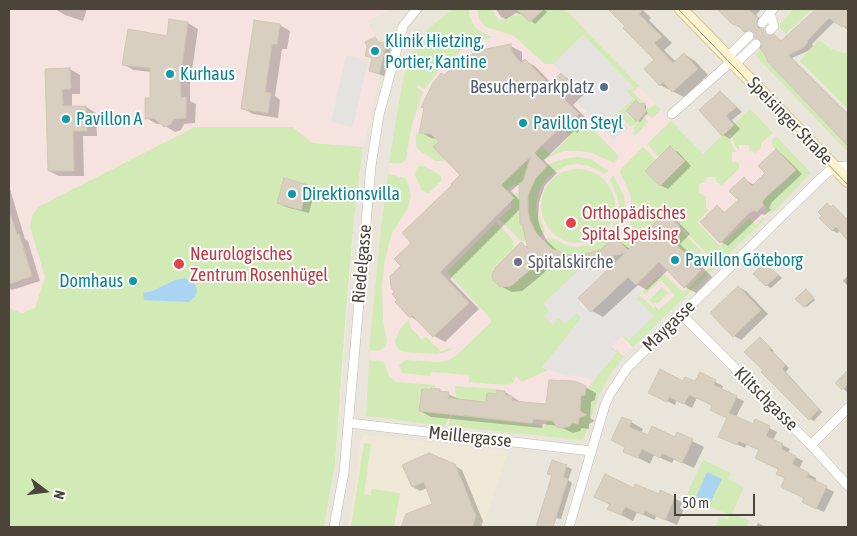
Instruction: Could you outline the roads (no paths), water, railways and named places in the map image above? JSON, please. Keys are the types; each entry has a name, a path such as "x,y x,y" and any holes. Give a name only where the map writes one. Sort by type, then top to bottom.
{"main road":[{"name":"Speisinger Straße","path":"681,9 848,181"}],"street":[{"name":"Riedelgasse","path":"334,527 344,472 372,166 379,115 403,26 418,9"},
{"path":"762,23 772,12"},
{"path":"770,30 774,26 772,12"},
{"path":"732,61 749,36"},
{"path":"672,114 732,61 756,44"},
{"path":"834,167 848,166"},
{"name":"Maygasse","path":"569,527 605,406 619,379 636,358 834,167"},
{"name":"Klitschgasse","path":"681,314 811,445 848,486"},
{"path":"811,445 848,408"},
{"name":"Meillergasse","path":"349,423 591,451"}],"water":[{"path":"184,278 193,281 197,290 195,297 188,302 144,300 143,293"},
{"path":"707,472 722,479 710,503 696,497"}],"tunnel":[{"path":"749,36 762,23"},
{"path":"756,44 770,30"}],"tram line":[{"path":"678,9 848,185"}],"place":[{"name":"Klinik Hietzing, Portier, Kantine","path":"375,51"},
{"name":"Kurhaus","path":"170,74"},
{"name":"Besucherparkplatz","path":"604,87"},
{"name":"Pavillon A","path":"66,119"},
{"name":"Pavillon Steyl","path":"523,123"},
{"name":"Direktionsvilla","path":"292,194"},
{"name":"Orthopädisches Spital Speising","path":"571,223"},
{"name":"Pavillon Göteborg","path":"675,260"},
{"name":"Spitalskirche","path":"518,262"},
{"name":"Neurologisches Zentrum Rosenhügel","path":"179,264"},
{"name":"Domhaus","path":"133,281"}]}
